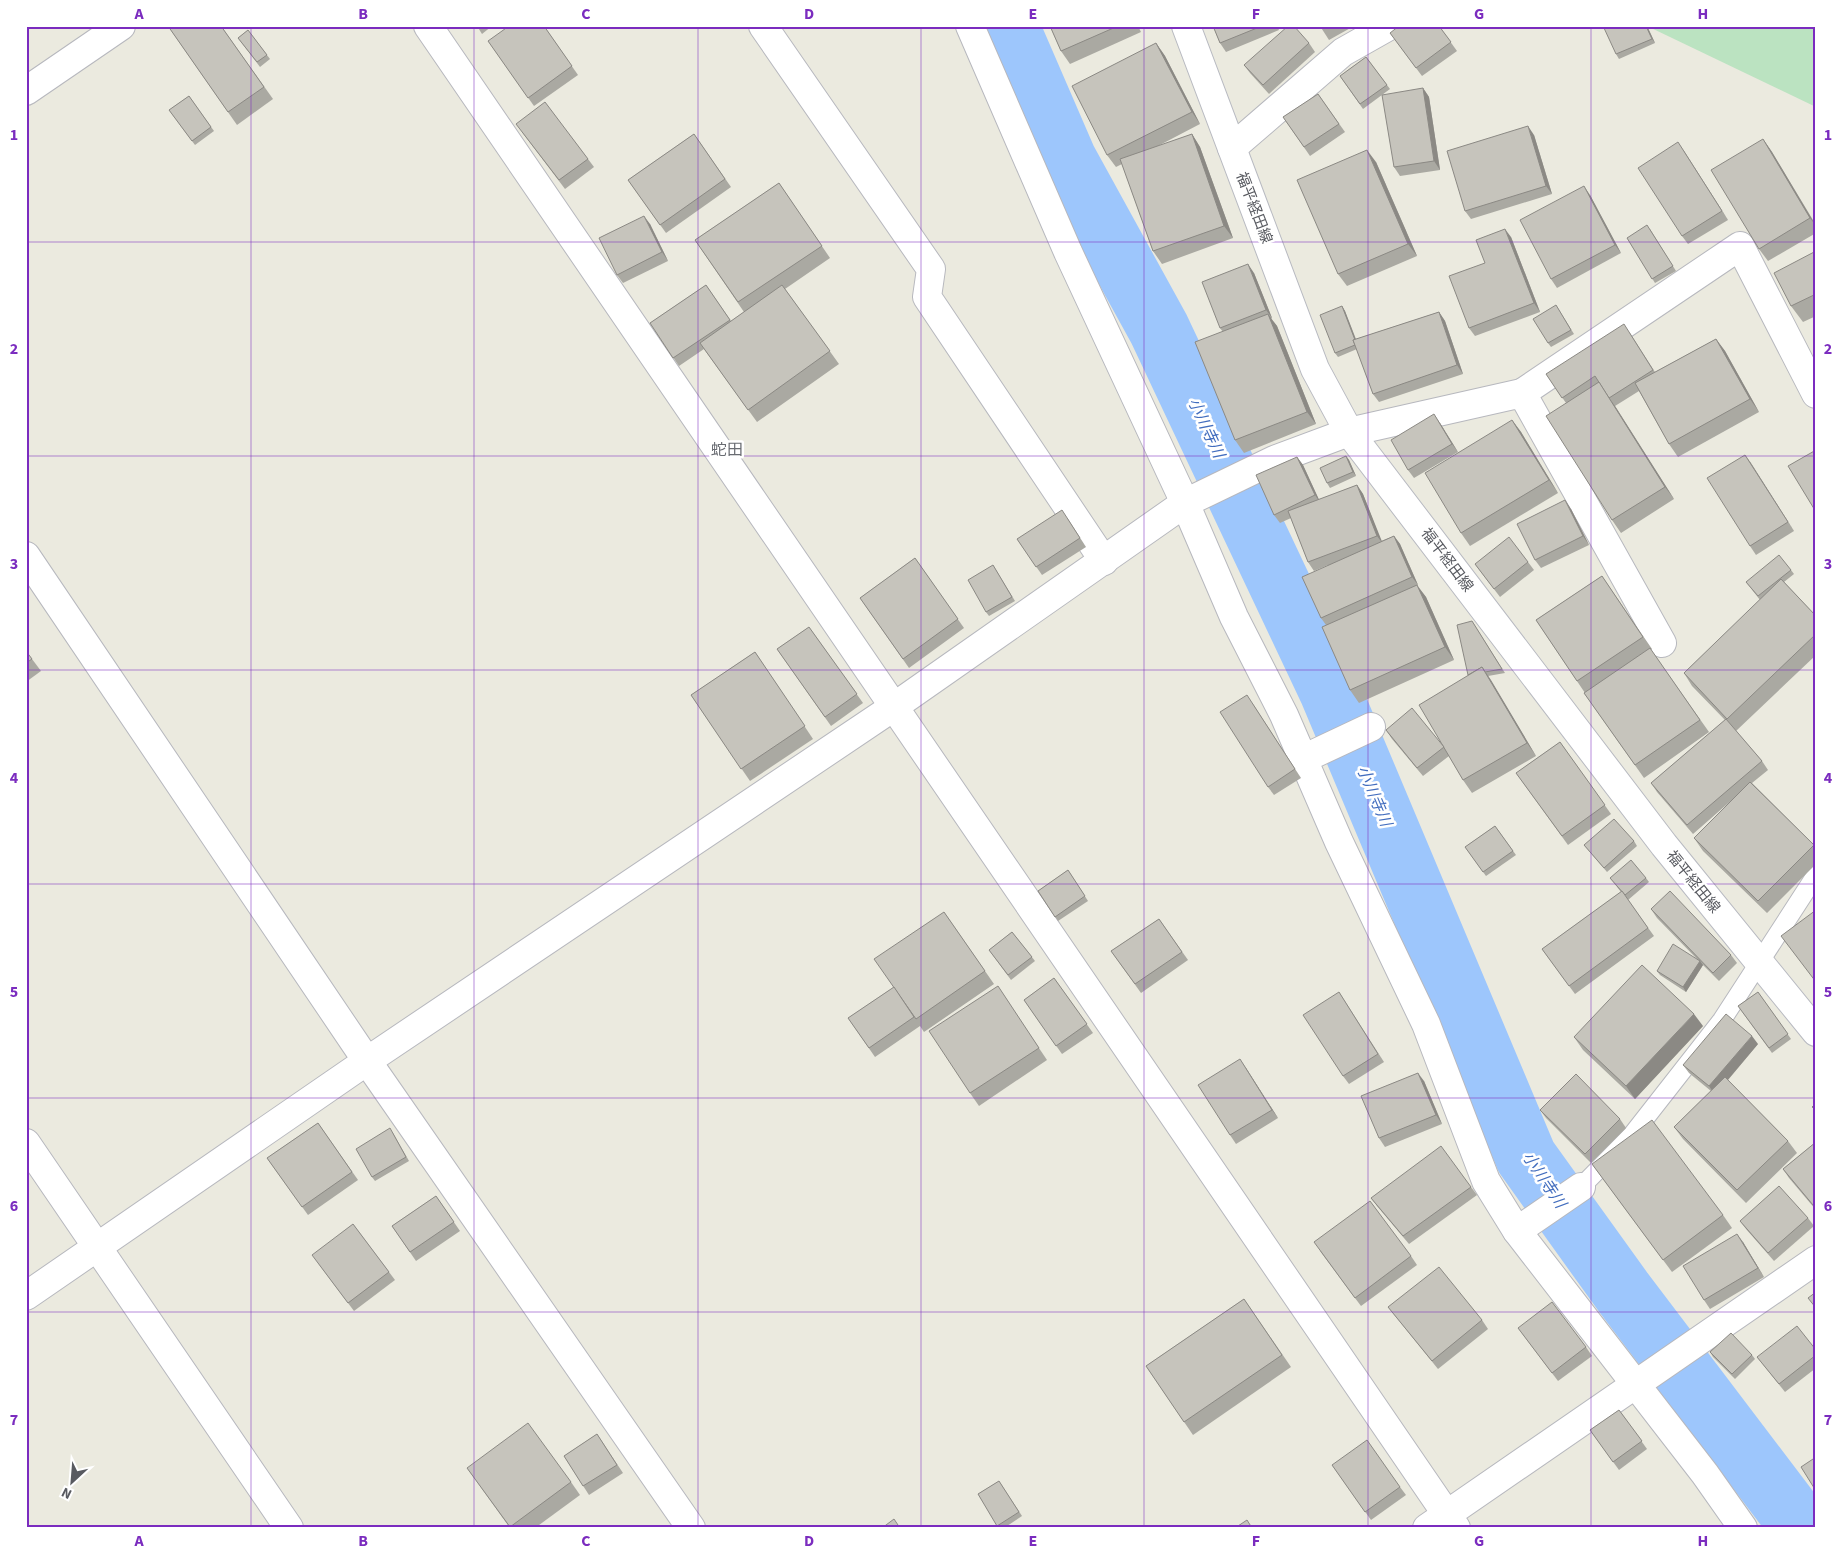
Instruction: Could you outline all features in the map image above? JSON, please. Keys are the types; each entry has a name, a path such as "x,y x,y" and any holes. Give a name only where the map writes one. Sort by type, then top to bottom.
{"street":[{"path":"26,91 121,26"},
{"path":"428,26 896,706 1443,1523 1696,1341 1816,1260"},
{"path":"763,26 931,269 927,297 1104,561"},
{"path":"970,26 1068,252 1185,502 1234,617 1284,715 1339,842 1426,1024 1486,1181 1517,1231 1644,1378 1705,1474 1743,1528"},
{"name":"福平経田線","path":"1186,26 1315,369 1349,432 1664,845 1816,1032"},
{"path":"1232,148 1343,52 1389,26"},
{"path":"26,1296 367,1061 896,706 1185,502 1274,460 1349,432 1522,393 1740,246 1816,394"},
{"path":"1522,393 1662,643"},
{"path":"26,556 367,1061 691,1528"},
{"path":"1303,759 1371,727"},
{"path":"26,1143 289,1528"},
{"path":"1517,1231 1581,1187"}],"lane":[{"path":"1581,1187 1632,1135 1722,1020 1816,875"}],"green space":[{"path":"1647,26 1816,26 1816,107"}],"building":[{"path":"168,26 221,26 264,87 228,112"},
{"path":"509,26 544,26 572,66 528,98 488,41"},
{"path":"1050,26 1118,26 1061,51"},
{"path":"1213,26 1262,26 1220,43"},
{"path":"1288,26 1294,26 1309,43 1263,85 1244,65"},
{"path":"1399,26 1439,26 1451,42 1416,68 1390,33"},
{"path":"1608,26 1646,26 1652,39 1616,54 1604,28"},
{"path":"248,30 267,55 257,62 238,38"},
{"path":"1156,43 1192,112 1107,155 1072,86"},
{"path":"1366,57 1387,85 1360,104 1340,76"},
{"path":"1423,88 1434,161 1394,167 1382,95"},
{"path":"1318,94 1339,124 1304,147 1283,117"},
{"path":"189,96 211,127 192,141 169,110"},
{"path":"545,102 588,159 559,180 516,124"},
{"path":"1528,126 1546,186 1465,211 1447,151"},
{"path":"694,134 725,179 660,225 628,180"},
{"path":"1192,134 1224,226 1153,251 1120,159"},
{"path":"1763,139 1810,218 1759,249 1711,170"},
{"path":"1678,142 1722,211 1682,236 1638,168"},
{"path":"1367,150 1408,244 1338,274 1297,180"},
{"path":"779,183 822,246 738,302 695,240"},
{"path":"1584,186 1615,245 1551,279 1520,220"},
{"path":"644,216 662,252 617,275 599,238"},
{"path":"1647,225 1673,266 1652,279 1627,238"},
{"path":"1505,229 1534,303 1469,328 1449,276 1485,263 1476,240"},
{"path":"1816,251 1816,294 1791,306 1774,273"},
{"path":"1248,264 1266,310 1220,328 1202,282"},
{"path":"706,285 730,320 673,358 650,323"},
{"path":"782,285 830,351 748,410 700,343"},
{"path":"1556,305 1571,330 1548,343 1533,319"},
{"path":"1342,306 1355,340 1353,340 1355,345 1335,353 1320,315"},
{"path":"1439,312 1457,365 1373,394 1353,340"},
{"path":"1268,314 1307,412 1235,440 1195,342"},
{"path":"1624,324 1653,370 1609,398 1595,376 1562,398 1546,374"},
{"path":"1716,339 1750,399 1669,444 1635,383"},
{"path":"1599,382 1665,487 1612,520 1546,416"},
{"path":"1434,414 1452,444 1408,470 1391,440"},
{"path":"1512,420 1549,480 1461,533 1425,473"},
{"path":"1816,450 1816,512 1788,466"},
{"path":"1745,455 1788,522 1750,546 1707,478"},
{"path":"1346,456 1353,472 1327,483 1320,468"},
{"path":"1297,457 1315,495 1274,515 1256,475"},
{"path":"1357,485 1377,536 1308,562 1288,511"},
{"path":"1565,500 1583,536 1535,560 1517,524"},
{"path":"1062,510 1080,538 1036,567 1017,539"},
{"path":"1394,536 1412,577 1321,618 1302,577"},
{"path":"1509,537 1528,562 1494,589 1475,564"},
{"path":"1779,555 1791,570 1758,596 1746,582"},
{"path":"915,558 958,619 903,659 860,598"},
{"path":"993,565 1012,597 986,612 968,580"},
{"path":"1602,576 1643,637 1577,681 1536,620"},
{"path":"1781,579 1816,616 1816,634 1727,719 1684,673"},
{"path":"1417,585 1445,647 1350,690 1322,627"},
{"path":"1472,621 1502,669 1485,672 1482,667 1468,675 1457,625"},
{"path":"809,627 857,694 825,717 777,649"},
{"path":"1650,648 1700,720 1635,765 1584,693"},
{"path":"26,651 32,659 26,663"},
{"path":"755,652 805,726 741,769 691,695"},
{"path":"1482,667 1527,743 1463,780 1419,705"},
{"path":"1247,695 1295,769 1268,787 1220,712"},
{"path":"1412,708 1444,747 1417,768 1386,730"},
{"path":"1726,719 1762,761 1687,825 1651,783"},
{"path":"1560,742 1605,805 1562,836 1516,773"},
{"path":"1750,782 1814,845 1758,901 1694,838"},
{"path":"1614,819 1634,841 1604,868 1584,845"},
{"path":"1495,826 1513,851 1483,872 1465,847"},
{"path":"1631,860 1646,878 1625,895 1610,878"},
{"path":"1068,870 1085,896 1055,917 1038,891"},
{"path":"1622,891 1648,928 1569,986 1542,949"},
{"path":"1670,891 1731,955 1713,973 1651,909"},
{"path":"1816,910 1816,982 1781,936"},
{"path":"944,912 985,971 916,1019 874,959"},
{"path":"1159,919 1182,952 1135,984 1111,951"},
{"path":"1012,932 1032,957 1008,975 989,950"},
{"path":"1673,944 1700,961 1683,987 1657,971"},
{"path":"1642,965 1694,1014 1626,1086 1574,1037"},
{"path":"1054,978 1087,1024 1056,1046 1024,1000"},
{"path":"998,986 1039,1048 970,1093 929,1031"},
{"path":"894,987 914,1017 869,1048 848,1018"},
{"path":"1339,992 1378,1054 1343,1076 1303,1015"},
{"path":"1758,992 1788,1034 1769,1048 1738,1006"},
{"path":"1726,1014 1752,1036 1709,1086 1683,1065"},
{"path":"1240,1059 1272,1110 1230,1135 1198,1085"},
{"path":"1418,1073 1436,1115 1379,1138 1361,1096"},
{"path":"1576,1074 1620,1119 1585,1154 1540,1110"},
{"path":"1725,1077 1788,1141 1737,1190 1674,1127"},
{"path":"1652,1120 1723,1215 1663,1260 1592,1164"},
{"path":"318,1123 352,1172 302,1207 267,1158"},
{"path":"390,1128 406,1157 372,1177 356,1149"},
{"path":"1816,1142 1816,1203 1813,1205 1783,1169"},
{"path":"1441,1146 1471,1187 1403,1236 1371,1198"},
{"path":"1779,1186 1808,1218 1768,1253 1740,1221"},
{"path":"436,1196 454,1222 410,1252 392,1226"},
{"path":"1370,1201 1411,1256 1355,1298 1314,1242"},
{"path":"353,1224 389,1272 348,1303 312,1255"},
{"path":"1737,1234 1758,1268 1704,1300 1683,1266"},
{"path":"1439,1267 1482,1320 1432,1361 1388,1307"},
{"path":"1816,1292 1816,1308 1808,1298"},
{"path":"1244,1299 1282,1355 1184,1422 1146,1366"},
{"path":"1552,1302 1586,1347 1552,1373 1518,1328"},
{"path":"1797,1326 1816,1350 1816,1355 1779,1384 1757,1357"},
{"path":"1731,1333 1752,1355 1732,1374 1710,1352"},
{"path":"1619,1410 1642,1441 1613,1462 1590,1430"},
{"path":"528,1423 571,1482 510,1527 467,1468"},
{"path":"597,1434 617,1465 583,1486 564,1456"},
{"path":"1367,1440 1400,1487 1365,1512 1332,1465"},
{"path":"1816,1457 1816,1491 1801,1467"},
{"path":"999,1481 1019,1512 997,1526 978,1494"},
{"path":"894,1519 900,1528 882,1528"},
{"path":"1247,1520 1252,1528 1235,1528"}],"waterway":[{"name":"小川寺川","path":"1008,26 1066,160 1159,329 1330,691 1526,1157 1623,1292 1802,1528"}],"district":[{"name":"蛇田","path":"727,450"}]}
